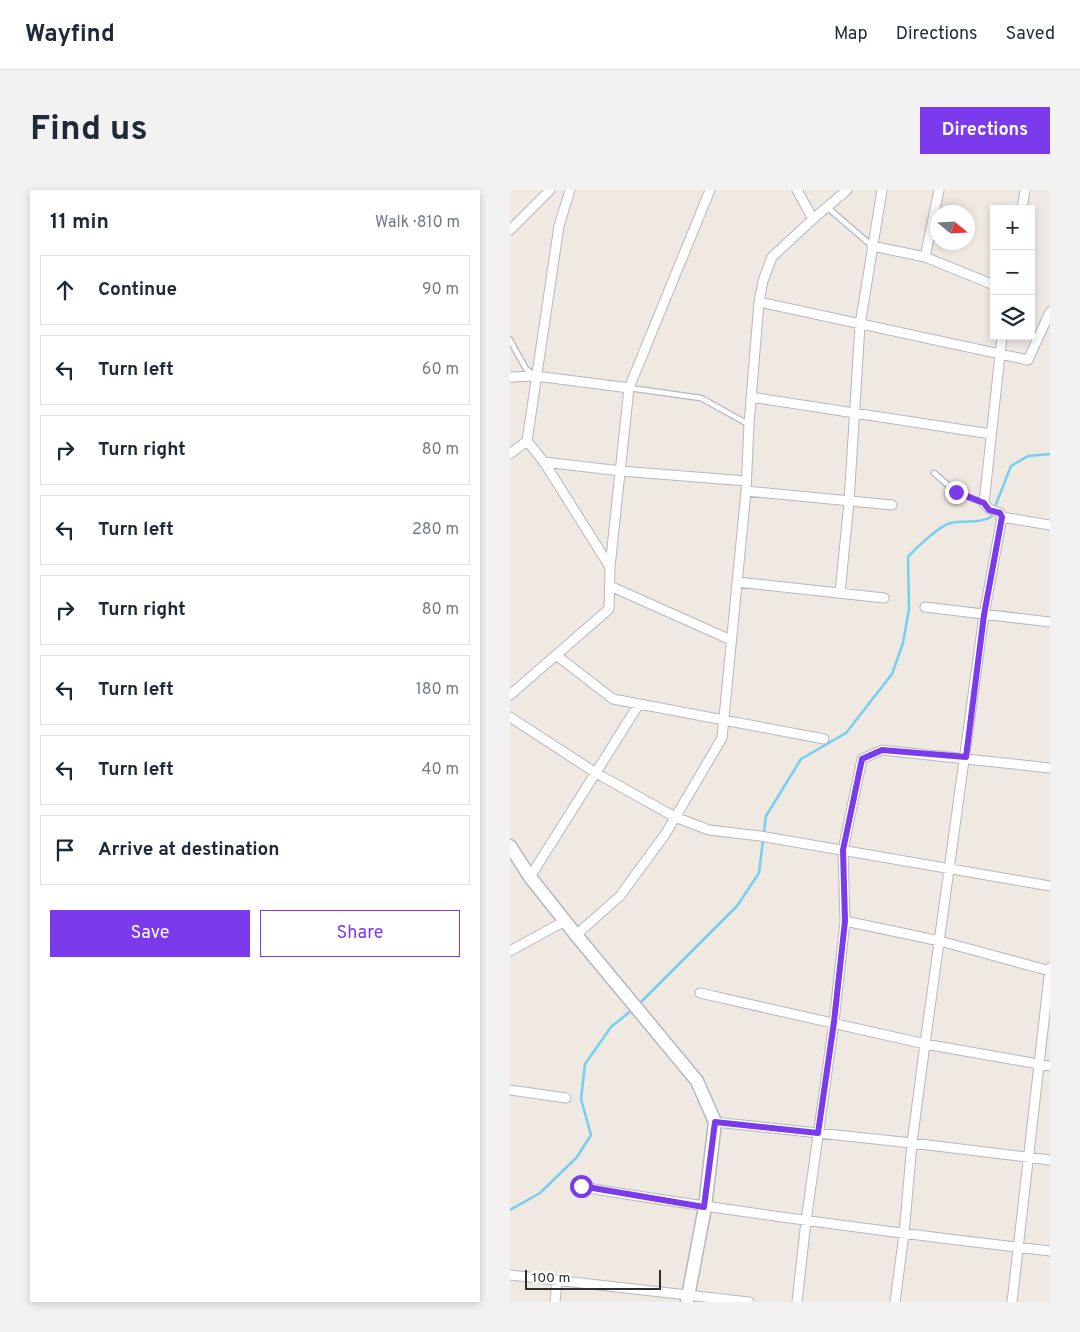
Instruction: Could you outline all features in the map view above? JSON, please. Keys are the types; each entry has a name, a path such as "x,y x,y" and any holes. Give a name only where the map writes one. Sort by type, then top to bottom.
{"street":[{"path":"510,230 550,190"},
{"path":"570,190 559,226 528,441 544,462 610,567"},
{"path":"510,695 608,609 610,567 622,471 629,388 710,190"},
{"path":"797,190 813,219"},
{"path":"576,935 620,896 666,833 722,738 746,491 749,424 759,302 763,281 772,257 847,190"},
{"path":"840,592 849,502 860,325 882,190"},
{"path":"925,257 939,190"},
{"path":"1023,205 1025,190"},
{"path":"872,246 925,257 990,283"},
{"path":"759,302 1028,360 1046,332 1050,312"},
{"path":"1001,340 991,434 987,506 1001,515 1050,525"},
{"path":"510,377 536,376 629,388"},
{"path":"751,398 991,434"},
{"path":"510,454 528,441"},
{"path":"544,462 622,471 746,481"},
{"path":"746,491 892,505"},
{"path":"895,1302 925,1044 966,757 984,615 1001,515"},
{"path":"738,582 884,598"},
{"path":"610,586 731,640"},
{"path":"925,607 1050,622"},
{"path":"556,655 613,699 824,739"},
{"path":"530,877 639,704"},
{"path":"510,717 596,773 675,817 709,830 764,836 1050,886"},
{"path":"797,1302 806,1222 834,1022 845,921 843,850 862,759 882,750 966,757 1050,768"},
{"path":"510,846 530,877 576,935 697,1081 715,1122 704,1207 688,1298"},
{"path":"510,951 565,921"},
{"path":"845,921 940,941 1050,971"},
{"path":"1012,1302 1050,968"},
{"path":"700,993 925,1044 1050,1066"},
{"path":"510,1090 566,1098"},
{"path":"715,1122 1050,1160"},
{"path":"581,1186 806,1222 1050,1251"},
{"path":"510,1275 688,1298 749,1302"},
{"path":"555,1302 558,1280"}],"lane":[{"path":"827,207 872,246"},
{"path":"510,340 526,369 536,376"},
{"path":"629,388 701,398 749,424"},
{"path":"934,473 956,492 987,506"}],"waterway":[{"path":"638,1005 737,906 759,873 766,816 801,759 846,733 892,674 903,643 909,609 908,557 928,537 946,525 991,517 1011,466 1028,456 1050,454"},
{"path":"510,1210 540,1193 577,1157 591,1135 581,1099 585,1064 611,1027 632,1010"}],"route":[{"path":"581,1186 704,1207 715,1122 818,1133 834,1022 845,921 843,850 862,759 882,750 966,757 984,615 1002,517 1000,513 989,510 984,503 956,492"}]}
